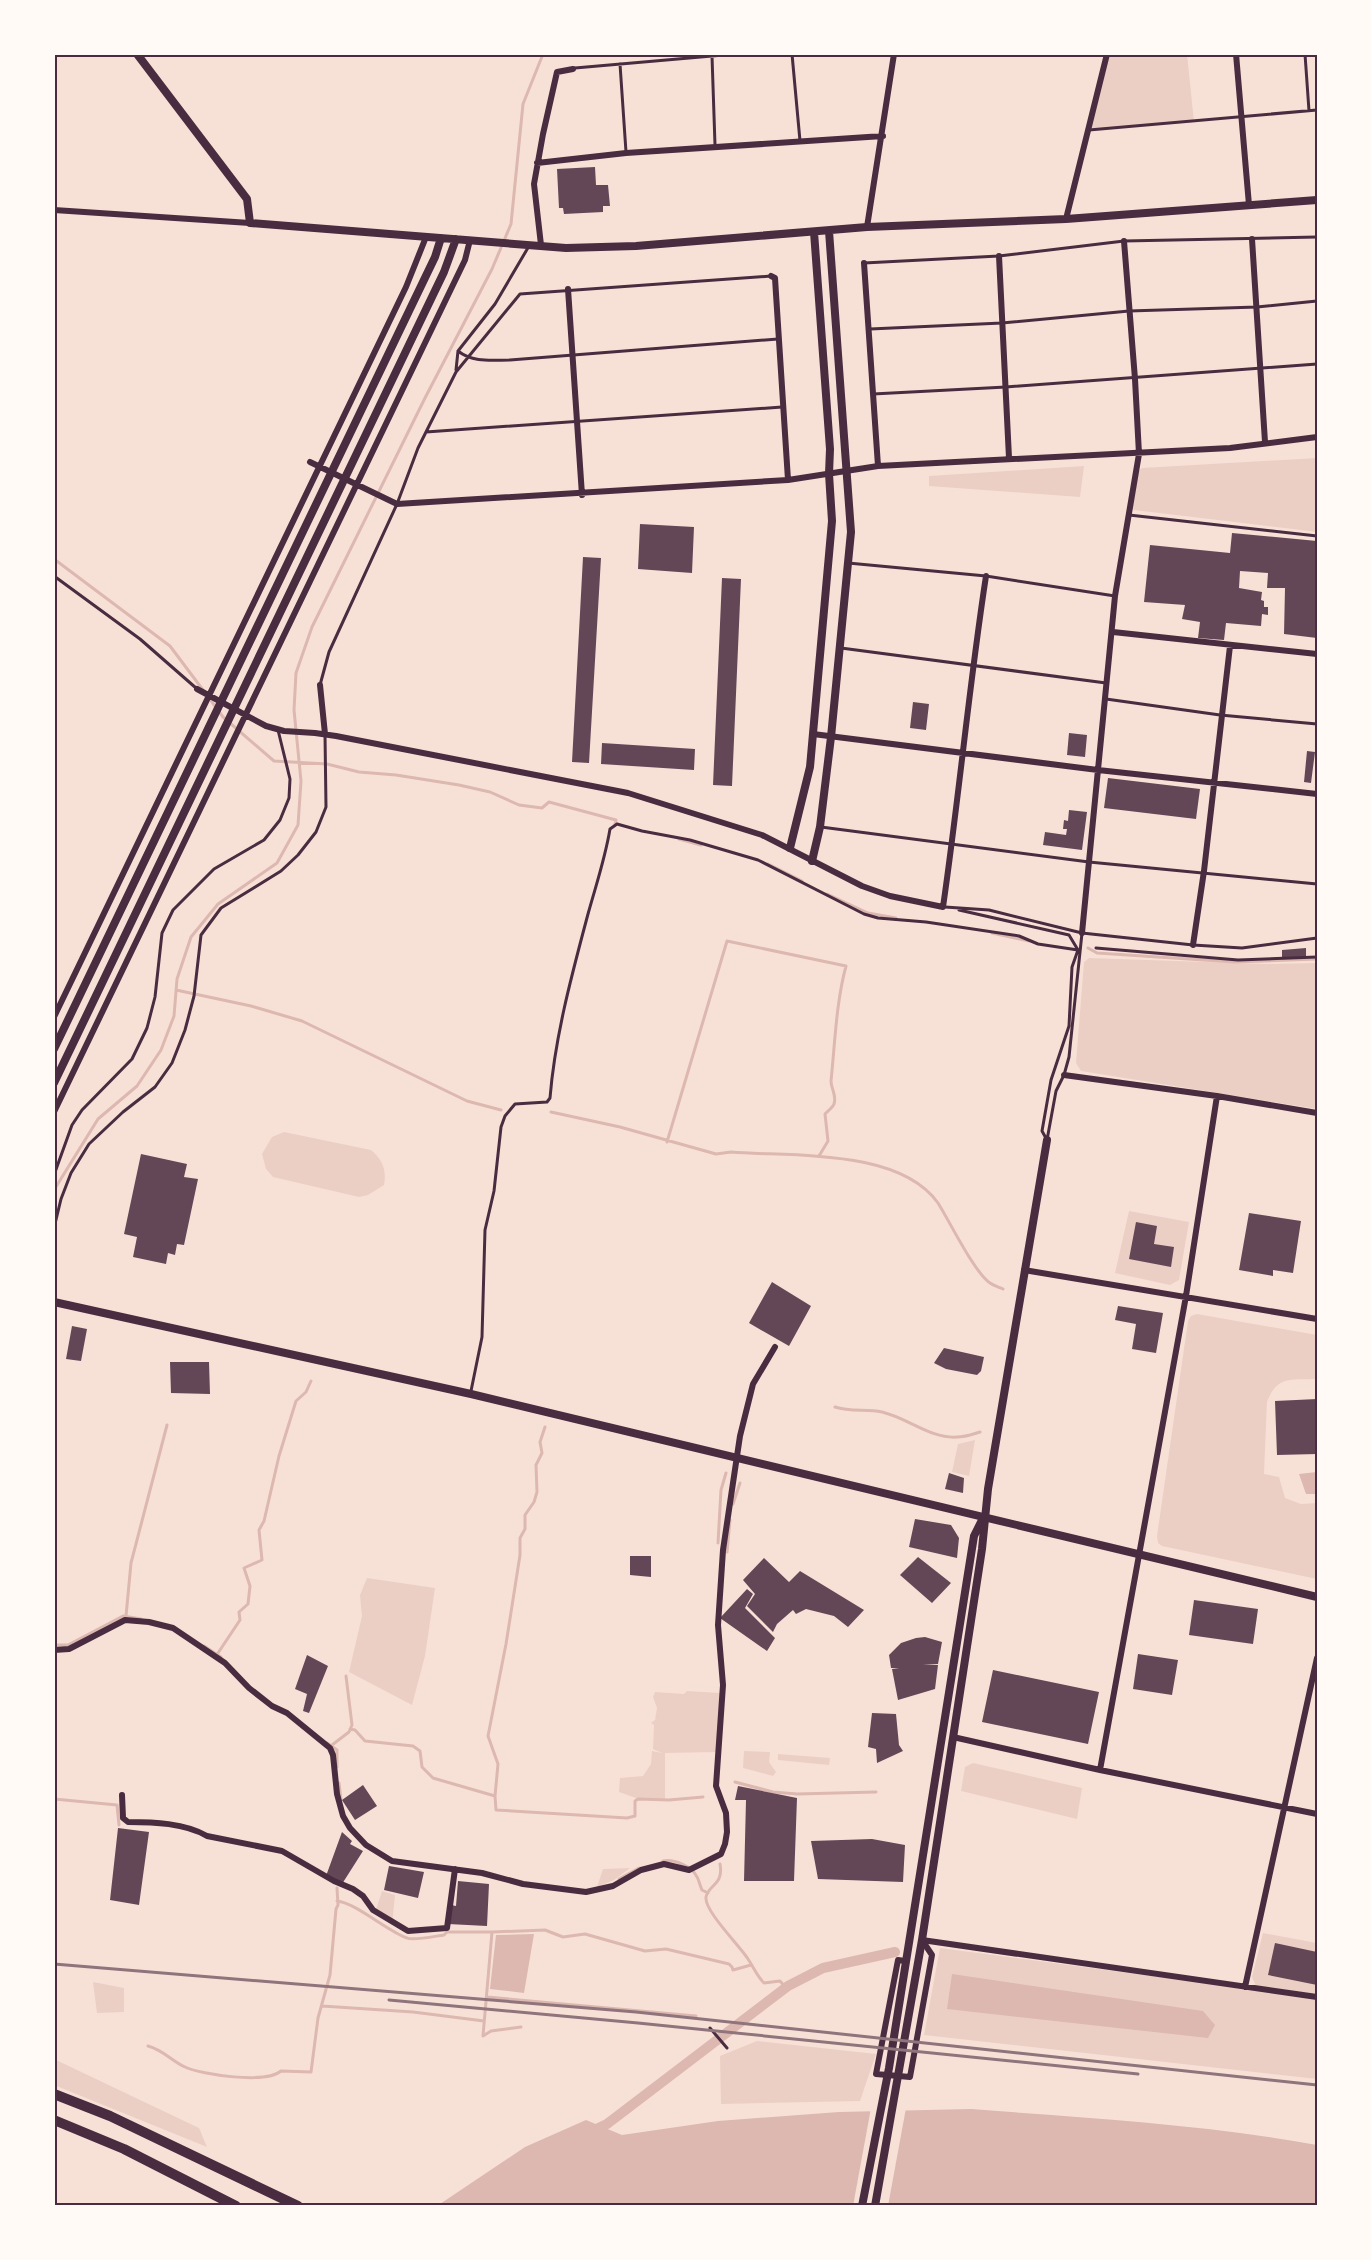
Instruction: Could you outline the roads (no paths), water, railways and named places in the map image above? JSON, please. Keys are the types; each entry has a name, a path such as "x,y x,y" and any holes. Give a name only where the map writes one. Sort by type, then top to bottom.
{"highway":[{"path":"54,2094 110,2116 298,2206"},
{"path":"54,2120 124,2149 236,2206"}],"main road":[{"path":"54,1302 471,1394 864,1486 1317,1597"}],"street":[{"path":"138,54 247,199 250,224"},
{"path":"867,227 894,54"},
{"path":"1066,219 1107,54"},
{"path":"1236,54 1249,205"},
{"path":"541,245 534,184 537,163 557,72 573,69"},
{"path":"537,163 626,153 883,135"},
{"path":"54,210 566,248 636,246 867,227 1066,219 1317,200"},
{"path":"812,861 820,827 831,737 851,532 829,231"},
{"path":"790,848 810,767 832,521 830,449 814,232"},
{"path":"54,1017 415,267 426,237"},
{"path":"54,1049 435,257 441,238"},
{"path":"54,1083 447,264 456,239"},
{"path":"1252,239 1265,442"},
{"path":"54,1113 465,260 470,240"},
{"path":"1082,933 1116,596 1139,454 1124,241"},
{"path":"999,256 1009,458"},
{"path":"864,263 878,466"},
{"path":"771,276 775,278 788,480"},
{"path":"568,289 582,495"},
{"path":"310,462 397,504 582,495 788,480 878,466 1230,448 1317,437"},
{"path":"197,689 266,726 281,731 325,734 628,793 762,835 862,886 890,896 943,907 964,754 972,665 987,576"},
{"path":"1113,632 1317,654"},
{"path":"1194,945 1230,646"},
{"path":"320,685 325,734"},
{"path":"813,734 1098,770 1317,794"},
{"path":"1064,1075 1217,1096 1317,1113"},
{"path":"1100,1770 1186,1296 1217,1096"},
{"path":"875,2206 922,1940 982,1549 984,1517 1047,1140"},
{"path":"1024,1270 1317,1319"},
{"path":"54,1650 69,1649 125,1620 173,1628 225,1663 249,1688 272,1706 287,1713 306,1727 330,1748 343,1816 350,1828 366,1845 392,1861 455,1869 523,1884 586,1892 613,1886 641,1870 664,1864 689,1870 724,1850 727,1832 726,1813 716,1786 723,1685 718,1625 723,1550 737,1458 753,1384 775,1347"},
{"path":"862,2206 889,2068 974,1536 984,1517"},
{"path":"1245,1987 1317,1658"},
{"path":"953,1737 1100,1770 1317,1814"},
{"path":"122,1795 123,1818 128,1822 152,1822 282,1851 334,1881 354,1889 374,1910 402,1928 413,1932 447,1928 455,1869"},
{"path":"905,1961 898,1960 876,2074 910,2077 932,1955 922,1940"},
{"path":"922,1940 1317,1997"}],"lane":[{"path":"573,69 735,54"},
{"path":"792,54 800,141"},
{"path":"1305,54 1309,111"},
{"path":"712,56 715,147"},
{"path":"620,64 626,153"},
{"path":"1089,130 1317,110"},
{"path":"864,263 999,256 1124,241 1317,237"},
{"path":"456,372 458,351 495,304 530,245"},
{"path":"320,685 329,652 397,504 426,432 456,372 520,294 771,276"},
{"path":"870,329 1002,323 1129,310 1257,307 1317,301"},
{"path":"458,351 466,358 480,360 572,356 778,339"},
{"path":"873,394 1135,379 1317,364"},
{"path":"426,432 783,407"},
{"path":"1129,515 1317,536"},
{"path":"847,562 987,576 1116,596"},
{"path":"54,576 140,639 197,689"},
{"path":"840,648 1108,683"},
{"path":"1106,699 1221,715 1317,724"},
{"path":"54,1175 72,1125 98,1092 132,1059 147,1028 155,997 162,933 172,910 214,869 264,840 280,820 289,798 290,779 281,731"},
{"path":"54,1228 71,1173 89,1144 123,1112 155,1087 172,1063 185,1030 194,996 201,935 221,908 281,871 298,855 316,832 326,807 325,734"},
{"path":"471,1394 482,1337 485,1230 494,1191 501,1127 505,1116 515,1104 540,1104 547,1102 550,1098 552,1068 559,1029 588,912 604,863 610,829 613,826 617,824 690,840 758,860 864,914 878,918 927,922 1018,936 1038,944 1078,950"},
{"path":"820,827 1089,862 1204,871 1317,884"},
{"path":"943,907 989,910 1082,933 1194,945 1242,948 1317,938"},
{"path":"943,907 1069,935 1078,950"},
{"path":"1047,1140 1056,1091 1069,1057 1082,933"},
{"path":"1096,948 1238,960 1317,957"},
{"path":"1047,1140 1042,1131 1051,1080 1069,1026 1072,967 1078,950"},
{"path":"710,2028 727,2048"}],"waterway":[{"path":"54,1190 98,1119 137,1086 161,1050 174,1016 177,979 191,937 218,904 277,863 298,825 301,781 294,710 296,673 312,627 425,398 492,269 511,224 523,104 543,54"},
{"path":"54,559 170,646 203,690"},
{"path":"209,698 223,717 274,761 327,764 359,772 459,785 490,792 519,805 542,808 549,802 616,820 615,824 617,824"},
{"path":"679,839 701,845"},
{"path":"768,864 802,881"},
{"path":"827,894 868,913 896,918"},
{"path":"992,933 1029,941"},
{"path":"667,1142 727,941 846,966 838,1009 831,1081 835,1101 825,1114 828,1141 819,1156"},
{"path":"1088,948 1097,953 1234,962 1317,959"},
{"path":"176,990 251,1006 302,1021 467,1101 501,1110"},
{"path":"551,1112 620,1127 716,1154 731,1152 842,1159 871,1164 898,1173 920,1185 938,1203 977,1269 990,1283 1003,1289"},
{"path":"218,1653 240,1620 239,1612 248,1604 250,1586 244,1568 262,1560 259,1530 264,1521 279,1456 296,1401 306,1392 311,1381"},
{"path":"835,1407 882,1412 947,1437 980,1432"},
{"path":"126,1616 131,1563 167,1425"},
{"path":"495,1796 498,1764 488,1736 506,1644 520,1555 520,1538 525,1529 525,1515 534,1502 537,1492 536,1465 542,1453 540,1442 545,1427"},
{"path":"718,1543 721,1490 726,1473"},
{"path":"733,1504 740,1483"},
{"path":"727,1552 730,1520"},
{"path":"54,1645 68,1645 123,1616 141,1619"},
{"path":"204,1646 221,1657"},
{"path":"332,1745 349,1732 352,1725 346,1676"},
{"path":"350,1729 355,1730 365,1741 413,1746 420,1751 422,1767 433,1778 495,1796 496,1810 627,1818 635,1816 635,1801 638,1799 669,1800 703,1797"},
{"path":"327,1743 337,1750 337,1767"},
{"path":"735,1782 773,1792 797,1794 876,1792"},
{"path":"339,1783 341,1800"},
{"path":"54,1799 117,1805 119,1825"},
{"path":"663,1861 672,1861 687,1867 695,1873 702,1890 708,1893"},
{"path":"720,1864 721,1871 718,1881 706,1897 711,1911 764,1983 780,1981 786,1988"},
{"path":"619,1879 639,1868"},
{"path":"148,2046 185,2067 219,2075 249,2078 273,2075 281,2071 311,2072 318,2018 330,1975 338,1905 337,1888"},
{"path":"337,1901 353,1907 390,1930 410,1939 444,1935 447,1932 492,1932"},
{"path":"521,2027 491,2031 483,2036 492,1932 545,1930 563,1937 585,1934 645,1951 666,1949 729,1964 733,1970 751,1965"},
{"path":"590,2132 607,2124 788,1986 823,1968 895,1952"},
{"path":"487,1997 696,2016"},
{"path":"322,2006 413,2012 484,2021"}],"railway":[{"path":"54,1964 636,2012 1317,2085"},
{"path":"389,2000 1138,2074"}]}
